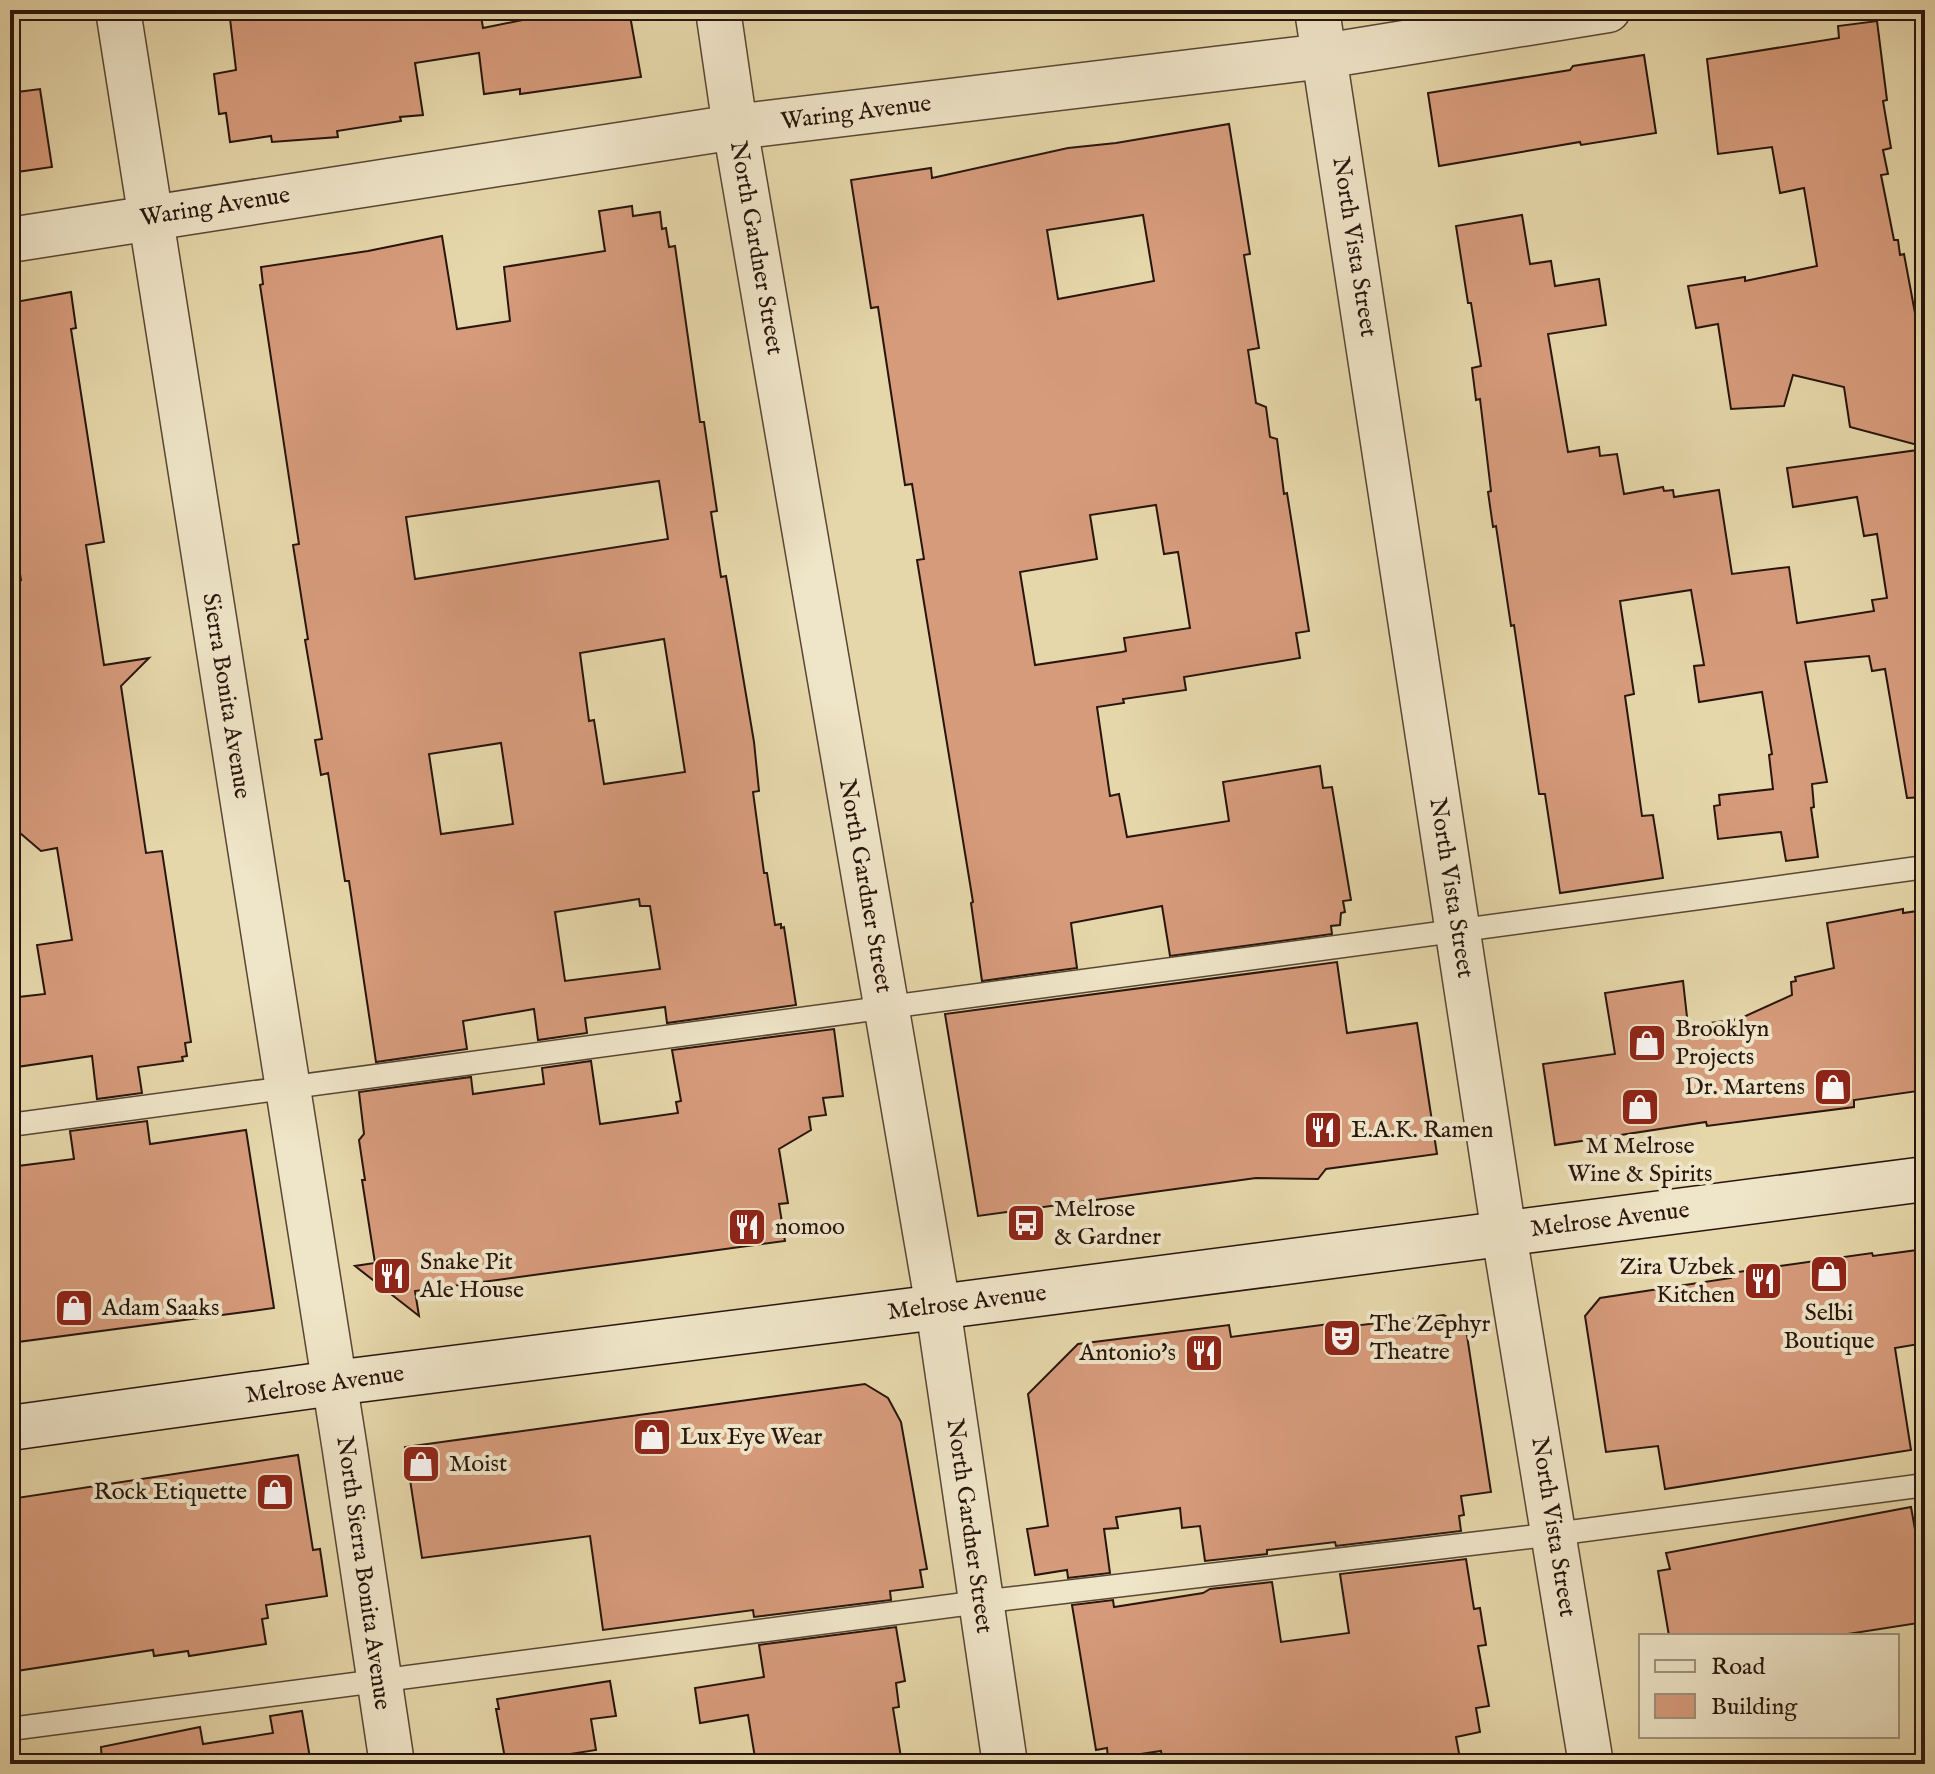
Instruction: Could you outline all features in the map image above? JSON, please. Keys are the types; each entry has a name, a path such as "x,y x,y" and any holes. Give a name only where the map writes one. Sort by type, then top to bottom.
{"street":[{"name":"Sierra Bonita Avenue","path":"118,10 334,1383"},
{"name":"North Gardner Street","path":"718,10 735,127 938,1307 1005,1764"},
{"name":"North Vista Street","path":"1317,10 1504,1234 1591,1764"},
{"name":"Waring Avenue","path":"10,240 735,127 1324,56 1608,10"},
{"name":"Melrose Avenue","path":"10,1428 334,1383 1925,1179"},
{"name":"North Sierra Bonita Avenue","path":"334,1383 392,1764"}],"lane":[{"path":"10,1125 1925,867"},
{"path":"10,1729 980,1602 1555,1534 1925,1485"}],"building":[{"path":"229,10 460,10 462,19 481,16 483,28 542,16 543,19 591,10 629,10 641,77 520,94 520,89 484,94 479,53 415,63 423,115 337,131 338,137 272,142 271,136 230,142 226,113 219,114 214,74 236,70"},
{"path":"1877,21 1887,100 1883,101 1891,148 1883,150 1888,174 1881,175 1894,240 1898,240 1900,255 1904,254 1915,313 1925,403 1925,447 1850,427 1844,387 1793,375 1784,406 1731,409 1718,324 1696,328 1688,286 1745,277 1745,281 1817,266 1804,188 1780,193 1772,147 1718,154 1707,59 1839,38 1838,26"},
{"path":"1644,55 1656,133 1581,145 1580,142 1439,166 1428,93"},
{"path":"40,89 52,167 10,173 10,93"},
{"path":"1229,124 1250,254 1244,255 1259,348 1248,350 1256,403 1266,407 1270,437 1277,439 1309,631 1296,633 1300,658 1184,677 1186,690 1123,699 1124,703 1097,707 1110,796 1119,794 1127,837 1229,821 1223,782 1320,766 1323,788 1332,787 1351,900 1343,901 1345,912 1341,913 1340,925 1331,926 1332,934 1170,956 1162,906 1071,923 1077,968 982,981 973,902 917,560 924,559 912,484 905,485 878,307 871,308 851,180 931,168 932,178 1068,148","holes":["1143,215 1154,281 1058,299 1047,230","1156,505 1164,554 1178,552 1190,628 1124,638 1126,651 1122,652 1035,665 1020,572 1097,559 1090,515"]},
{"path":"632,206 633,216 660,212 669,247 675,246 700,422 704,422 717,511 711,512 721,577 726,576 754,742 759,791 753,792 764,873 767,873 775,925 784,927 796,1005 667,1023 665,1007 585,1018 587,1033 538,1040 534,1009 463,1021 467,1049 376,1062 349,881 345,881 328,773 321,775 315,740 322,739 305,640 308,639 293,545 299,544 260,285 263,284 261,267 442,236 457,329 510,321 504,267 605,251 599,211","holes":["659,481 668,539 415,579 406,517","664,639 685,772 604,784 594,720 589,721 580,653","501,743 513,824 441,834 429,754","639,899 640,906 650,906 660,969 565,981 555,912"]},
{"path":"1522,215 1530,264 1551,261 1555,286 1599,279 1606,325 1548,334 1568,452 1599,447 1600,456 1617,454 1624,494 1663,487 1664,491 1673,490 1674,497 1719,490 1732,574 1789,567 1797,623 1874,611 1872,600 1887,598 1877,534 1864,536 1857,497 1793,507 1787,468 1925,449 1925,797 1907,798 1885,669 1872,671 1869,656 1805,662 1827,782 1812,784 1814,807 1811,808 1818,857 1786,861 1781,832 1718,839 1714,806 1720,805 1719,795 1773,789 1769,755 1772,754 1762,692 1699,702 1694,666 1704,665 1691,590 1620,601 1634,694 1625,696 1642,816 1653,815 1663,878 1560,893 1545,794 1539,794 1496,526 1493,527 1480,399 1476,400 1472,368 1481,366 1456,226"},
{"path":"71,292 76,328 71,329 104,542 86,545 104,665 149,658 121,686 146,853 162,851 191,1042 185,1043 187,1056 182,1057 183,1061 138,1067 142,1093 97,1099 92,1056 10,1068 10,998 45,994 37,945 72,940 57,848 41,851 20,833 10,769 10,581 21,580 10,513 10,303"},
{"path":"1903,909 1903,913 1925,910 1925,1090 1854,1100 1854,1107 1707,1126 1706,1122 1555,1145 1543,1064 1615,1054 1605,993 1683,981 1688,1026 1739,1019 1792,995 1791,982 1796,981 1795,977 1834,968 1827,923"},
{"path":"1337,962 1347,1033 1417,1023 1437,1154 1326,1169 1318,1179 1256,1178 978,1216 945,1014"},
{"path":"834,1029 843,1096 823,1098 826,1115 809,1117 811,1130 779,1149 788,1203 779,1204 785,1241 415,1291 419,1316 355,1266 375,1263 362,1180 365,1180 359,1140 364,1134 359,1092 471,1077 473,1094 544,1084 542,1068 591,1061 600,1124 678,1113 676,1102 681,1101 672,1050"},
{"path":"147,1121 150,1144 246,1130 274,1308 10,1343 10,1167 74,1159 70,1131"},
{"path":"1925,1249 1925,1343 1895,1348 1911,1450 1665,1489 1658,1446 1606,1452 1585,1316 1600,1298 1731,1278 1731,1273 1872,1253 1873,1256"},
{"path":"1444,1315 1466,1329 1491,1492 1461,1496 1464,1515 1459,1516 1461,1531 1336,1546 1335,1542 1205,1561 1200,1526 1182,1528 1180,1508 1116,1517 1118,1528 1104,1529 1110,1573 1068,1578 1067,1570 1035,1575 1027,1529 1048,1526 1028,1394 1078,1344 1229,1325 1231,1337 1344,1322 1345,1327"},
{"path":"865,1384 888,1398 901,1422 927,1569 920,1570 923,1587 890,1591 891,1600 754,1617 753,1610 603,1630 590,1536 422,1558 405,1447"},
{"path":"298,1455 313,1550 320,1549 327,1596 266,1605 268,1618 262,1619 266,1644 189,1656 188,1651 154,1656 153,1650 10,1672 10,1499"},
{"path":"1911,1507 1916,1535 1925,1533 1925,1622 1848,1634 1669,1634 1658,1571 1670,1569 1666,1553"},
{"path":"1466,1559 1474,1609 1480,1608 1486,1645 1478,1646 1489,1706 1476,1708 1480,1732 1456,1737 1461,1764 1163,1764 1161,1751 1108,1759 1107,1748 1096,1750 1072,1605 1113,1600 1114,1607 1203,1593 1210,1589 1272,1582 1281,1642 1349,1633 1340,1574"},
{"path":"896,1627 905,1681 896,1683 899,1707 893,1708 902,1764 756,1764 748,1715 700,1723 695,1688 764,1677 759,1645"},
{"path":"610,1681 616,1716 591,1719 596,1750 506,1764 497,1699"},
{"path":"302,1711 311,1764 102,1764 101,1747 200,1727 203,1744 273,1733 270,1716"}],"place":[{"name":"Brooklyn Projects","path":"1647,1043"},
{"name":"Dr. Martens","path":"1833,1087"},
{"name":"M Melrose Wine & Spirits","path":"1640,1107"},
{"name":"E.A.K. Ramen","path":"1323,1130"},
{"name":"Melrose & Gardner","path":"1026,1223"},
{"name":"nomoo","path":"747,1227"},
{"name":"Selbi Boutique","path":"1829,1274"},
{"name":"Snake Pit Ale House","path":"392,1276"},
{"name":"Zira Uzbek Kitchen","path":"1763,1281"},
{"name":"Adam Saaks","path":"74,1308"},
{"name":"The Zephyr Theatre","path":"1342,1338"},
{"name":"Antonio's","path":"1204,1353"},
{"name":"Lux Eye Wear","path":"652,1437"},
{"name":"Moist","path":"421,1464"},
{"name":"Rock Etiquette","path":"275,1492"}]}
